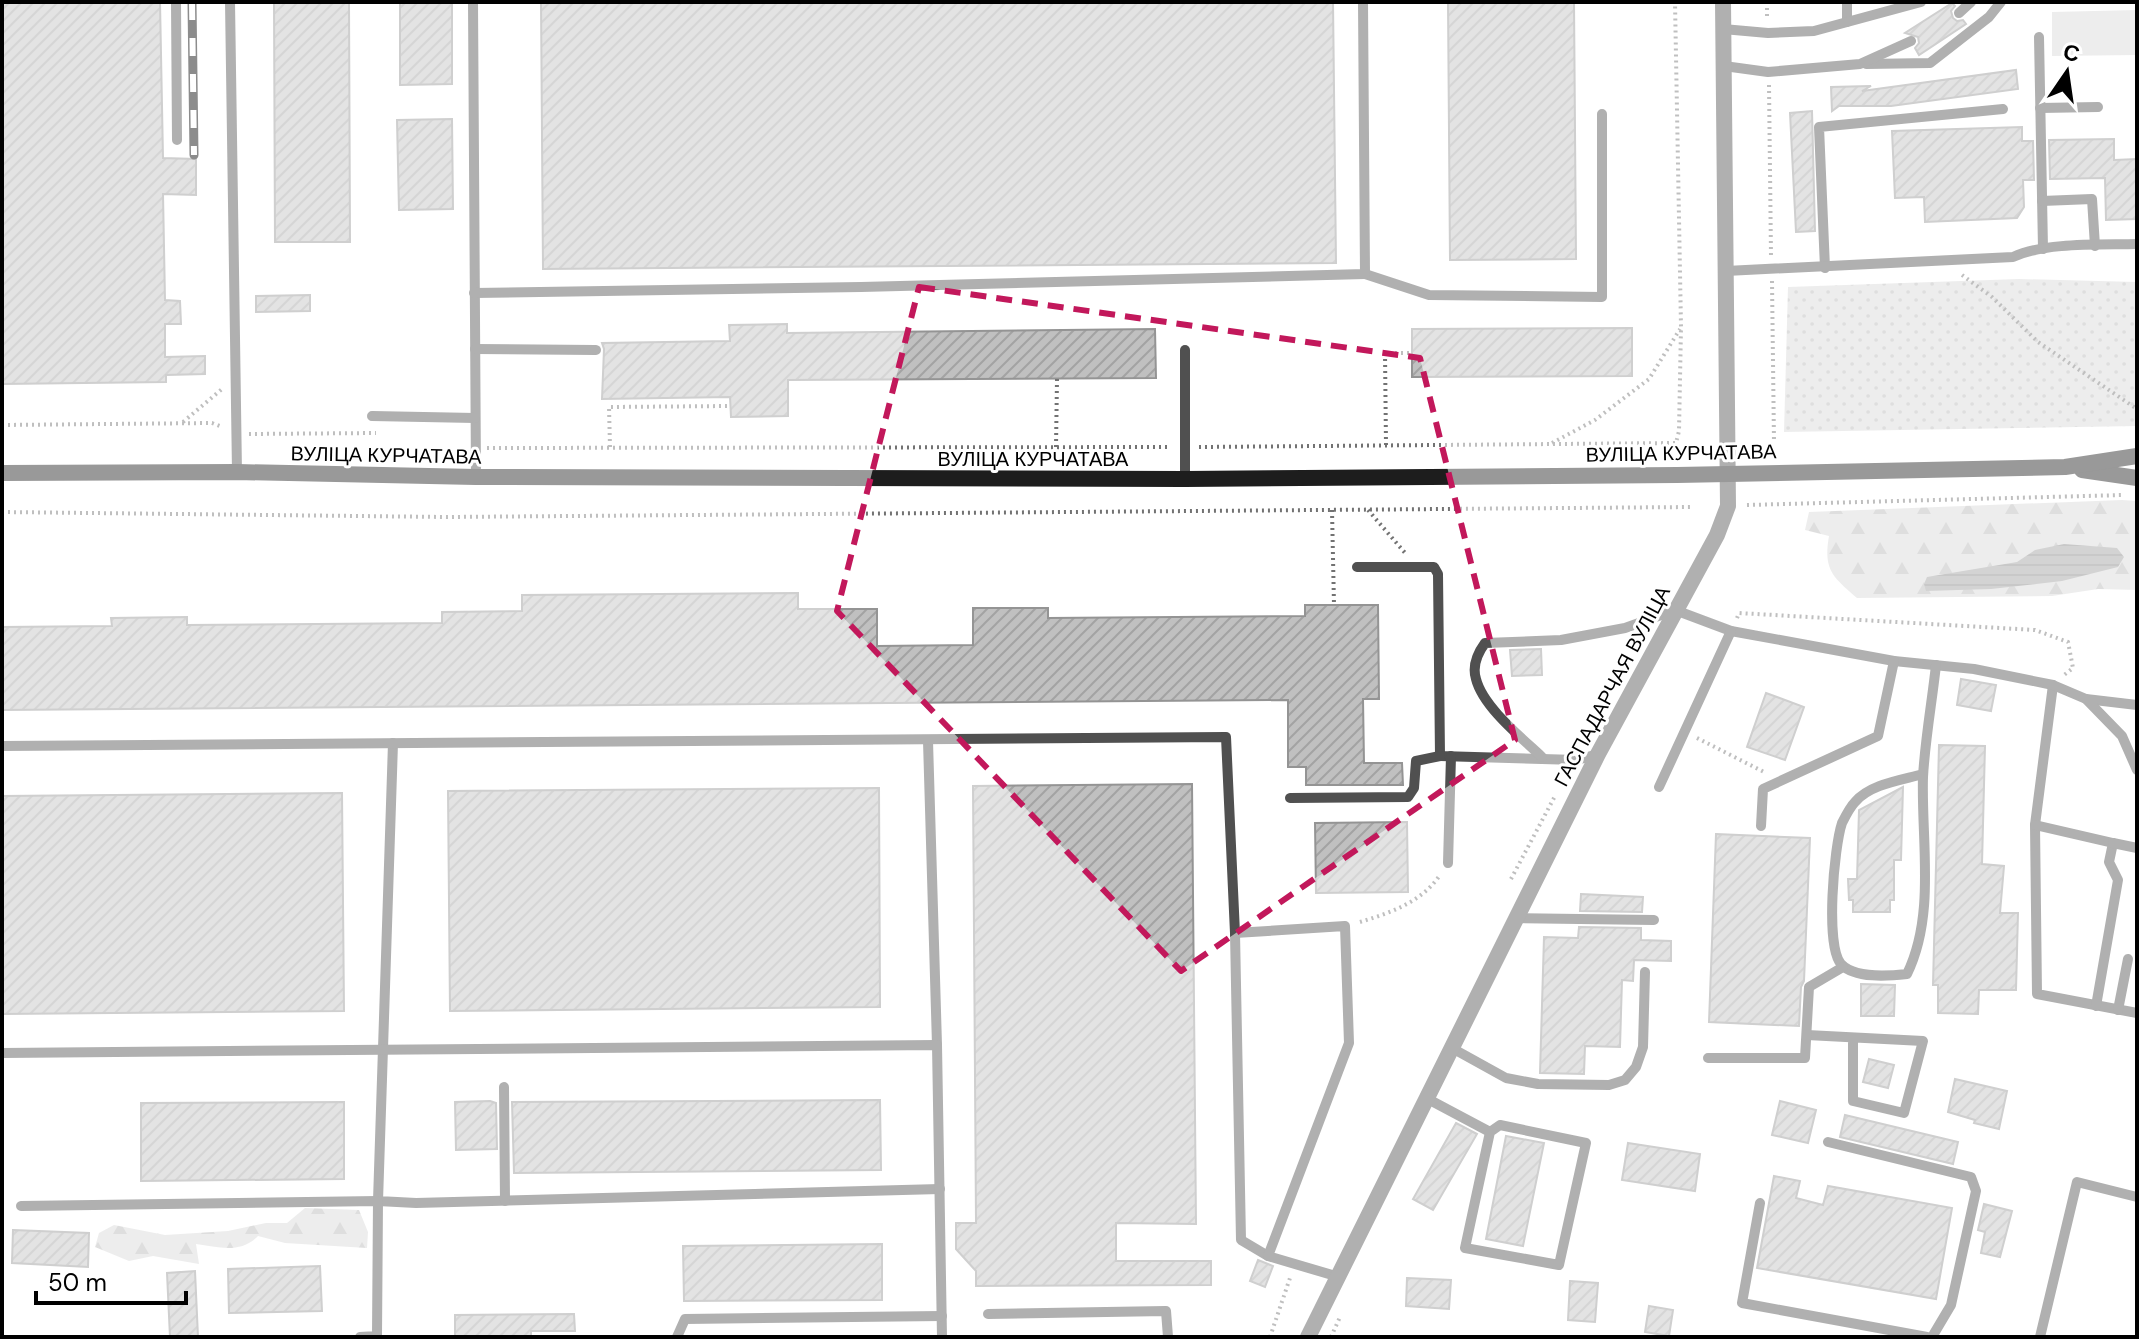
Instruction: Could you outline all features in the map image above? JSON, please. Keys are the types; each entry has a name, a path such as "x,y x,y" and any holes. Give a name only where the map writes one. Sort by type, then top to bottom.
{"main road":[{"name":"ВУЛІЦА КУРЧАТАВА","path":"2,473 1185,479 2065,467 2137,456"},
{"name":"ВУЛІЦА КУРЧАТАВА","path":"2065,467 2137,478"}],"street":[{"name":"ГАСПАДАРЧАЯ ВУЛІЦА","path":"1308,1337 1515,918 1598,754 1717,535 1728,506 1723,2"}],"lane":[{"path":"176,2 177,140"},
{"path":"230,2 237,472"},
{"path":"473,2 476,477"},
{"path":"1363,2 1365,274"},
{"path":"1847,2 1847,22"},
{"path":"1723,29 1768,33 1814,31 1921,2"},
{"path":"1959,13 1971,2"},
{"path":"1724,66 1768,72 1860,64 1930,63 1989,17 2001,2"},
{"path":"2039,37 2043,249"},
{"path":"1860,64 1911,41"},
{"path":"2040,108 2098,107"},
{"path":"1825,268 1819,127 2003,109"},
{"path":"474,293 1365,274 1429,295 1602,297 1602,114"},
{"path":"2042,201 2092,199 2095,246"},
{"path":"1726,271 2013,257 2026,251 2043,249 2137,244"},
{"path":"475,349 596,350"},
{"path":"1185,350 1185,479"},
{"path":"372,416 475,418"},
{"path":"1357,567 1434,567 1438,574 1448,863"},
{"path":"1542,757 1492,706 1476,680 1475,658 1485,643 1561,640 1625,628 1675,610 1731,631 1894,661 1974,669 2053,685 2086,699 2137,705"},
{"path":"1659,787 1731,631"},
{"path":"1761,826 1763,789 1878,736 1894,661"},
{"path":"1923,774 1876,787 1856,800 1842,823 1836,856 1832,919 1834,954 1843,967 1862,973 1907,974 1916,955 1923,905 1923,774 1936,665"},
{"path":"2053,685 2035,825 2037,994 2137,1013"},
{"path":"2086,699 2122,736 2137,770"},
{"path":"2,746 1226,737 1235,933 1241,1240 1268,1256 1339,1277"},
{"path":"928,741 942,1337"},
{"path":"360,1337 377,1337 378,1201 393,743"},
{"path":"1290,798 1408,797 1414,788 1416,761 1445,756 1577,760 1598,754"},
{"path":"2035,825 2137,848"},
{"path":"2096,1006 2118,880 2109,862 2113,843"},
{"path":"1515,918 1654,920"},
{"path":"1235,933 1345,926 1349,1043 1268,1256"},
{"path":"2118,1010 2128,959"},
{"path":"1708,1058 1805,1058 1809,987 1843,967"},
{"path":"1450,1047 1506,1078 1538,1084 1609,1085 1625,1080 1636,1067 1643,1047 1645,972"},
{"path":"1807,1035 1923,1041 1904,1113 1853,1101 1853,1038"},
{"path":"2,1053 937,1045"},
{"path":"504,1087 505,1201"},
{"path":"1426,1098 1490,1132"},
{"path":"1500,1125 1586,1143 1559,1265 1465,1248 1490,1132 1500,1125"},
{"path":"1760,1203 1742,1303 1929,1337 1951,1305 1976,1191 1971,1177 1828,1142"},
{"path":"2040,1337 2077,1182 2137,1197"},
{"path":"21,1206 416,1203 940,1189"},
{"path":"988,1314 1166,1311 1168,1337"},
{"path":"677,1337 685,1319 942,1316"}],"path":[{"path":"476,448 1676,443 1679,431 1681,327 1675,2"},
{"path":"1767,2 1768,33"},
{"path":"1768,72 1774,442"},
{"path":"1945,260 1992,297 2038,342 2137,409"},
{"path":"1550,444 1595,420 1649,379 1681,327"},
{"path":"1386,445 1385,353 1412,353"},
{"path":"181,423 235,377"},
{"path":"1056,447 1057,379"},
{"path":"610,447 609,407 730,406"},
{"path":"2,425 212,423 237,434 377,433"},
{"path":"1747,505 2137,495"},
{"path":"2,512 461,517 1692,507"},
{"path":"1332,510 1334,605"},
{"path":"1368,510 1417,567"},
{"path":"1731,631 1739,613 2035,630 2068,642 2073,668 2053,685"},
{"path":"1684,731 1781,781"},
{"path":"1511,879 1555,795"},
{"path":"1345,926 1396,910 1430,890 1448,863"},
{"path":"1270,1337 1295,1265"}],"highlighted area":[{"path":"919,287 1420,358 1515,740 1181,971 837,611"}],"green space":[{"path":"2137,10 2137,55 2052,56 2052,12"},
{"path":"2019,279 2137,282 2137,426 1784,432 1788,287"},
{"path":"2137,501 2137,590 2098,589 2052,596 1857,598 1832,572 1827,557 1829,536 1805,530 1809,512"},
{"path":"305,1208 359,1210 368,1232 367,1248 285,1243 258,1236 237,1247 196,1244 199,1264 153,1256 129,1261 95,1247 99,1233 114,1225 165,1235 228,1231 266,1223 287,1223"}],"shaded area":[{"path":"2064,544 2117,548 2124,557 2118,567 2062,581 1991,589 1926,591 1924,584 1927,577 2017,562 2035,550"}],"building":[{"path":"2,2 160,2 163,158 196,159 196,195 163,194 165,300 180,301 181,324 165,324 165,357 205,356 205,374 166,375 166,382 2,384"},
{"path":"274,2 349,2 350,242 275,242"},
{"path":"400,2 452,2 452,84 400,85"},
{"path":"541,2 1333,2 1336,263 543,269"},
{"path":"1448,2 1574,2 1576,259 1450,260"},
{"path":"1952,3 1955,6 1951,11 1953,18 1966,24 1919,55 1915,48 1919,43 1918,37 1905,33"},
{"path":"2016,70 2018,89 1891,106 1839,106 1832,111 1831,87 1871,86 1862,91"},
{"path":"1812,111 1815,231 1796,232 1790,113"},
{"path":"452,119 453,209 399,210 397,120"},
{"path":"2022,127 2022,141 2033,141 2034,180 2023,180 2024,207 2017,218 1925,222 1924,197 1895,198 1892,131"},
{"path":"2114,139 2114,160 2137,159 2137,219 2106,220 2105,178 2050,179 2049,140"},
{"path":"310,295 310,311 256,312 256,296"},
{"path":"787,324 787,333 1155,329 1156,378 788,380 788,416 731,417 730,397 602,399 602,343 730,341 729,325"},
{"path":"1632,328 1632,376 1412,377 1412,329"},
{"path":"798,593 798,609 877,609 877,646 973,645 973,608 1048,608 1048,618 1305,616 1305,605 1378,605 1379,699 1363,699 1364,763 1402,763 1403,785 1306,785 1306,767 1288,767 1288,700 2,710 2,627 112,626 111,618 187,617 187,625 442,623 442,612 522,611 522,595"},
{"path":"1541,649 1542,675 1512,676 1510,650"},
{"path":"1961,679 1996,685 1991,711 1957,705"},
{"path":"1766,693 1804,707 1785,760 1747,747"},
{"path":"1939,745 1985,746 1982,864 2004,866 2000,913 2018,913 2016,990 1979,990 1978,1014 1938,1013 1938,985 1933,985"},
{"path":"1192,784 1196,1224 1116,1223 1116,1261 1211,1261 1211,1285 976,1286 976,1271 956,1249 956,1223 976,1223 973,786"},
{"path":"1903,787 1901,860 1894,860 1894,900 1890,900 1890,912 1853,912 1848,879 1857,879 1859,810"},
{"path":"879,788 880,1007 450,1011 448,791"},
{"path":"342,793 344,1011 2,1014 2,796"},
{"path":"1407,822 1408,892 1316,893 1315,823"},
{"path":"1716,834 1810,838 1799,1026 1709,1022"},
{"path":"1581,894 1643,897 1642,912 1580,911"},
{"path":"1579,927 1641,928 1641,940 1671,941 1671,961 1634,960 1633,981 1622,980 1620,1047 1585,1046 1584,1074 1540,1073 1544,937 1578,938"},
{"path":"1861,984 1895,985 1894,1016 1861,1016"},
{"path":"1869,1059 1894,1065 1888,1088 1863,1082"},
{"path":"1955,1079 2007,1091 1999,1129 1948,1112"},
{"path":"880,1100 881,1170 514,1173 512,1102"},
{"path":"1780,1101 1816,1110 1808,1143 1772,1135"},
{"path":"344,1102 344,1179 141,1181 141,1103"},
{"path":"455,1102 496,1103 497,1149 456,1150"},
{"path":"1845,1115 1958,1142 1953,1164 1840,1137"},
{"path":"1456,1123 1477,1134 1433,1210 1413,1199"},
{"path":"1506,1136 1544,1143 1523,1246 1486,1239"},
{"path":"1628,1143 1700,1154 1695,1191 1622,1180"},
{"path":"1774,1176 1800,1181 1796,1198 1823,1205 1828,1186 1952,1208 1936,1299 1757,1268"},
{"path":"1984,1204 2012,1211 2000,1257 1981,1253 1985,1232 1978,1230"},
{"path":"13,1230 89,1233 88,1267 12,1263"},
{"path":"882,1244 882,1300 684,1301 683,1246"},
{"path":"1258,1260 1273,1266 1265,1287 1250,1281"},
{"path":"320,1266 322,1311 229,1313 228,1269"},
{"path":"195,1271 198,1337 170,1337 167,1273"},
{"path":"1407,1278 1451,1280 1449,1309 1406,1306"},
{"path":"1570,1281 1598,1283 1595,1322 1568,1320"},
{"path":"1649,1306 1673,1310 1669,1336 1645,1332"},
{"path":"574,1314 575,1331 531,1331 531,1337 455,1337 455,1315"}],"railway":[{"path":"192,2 194,155"}]}
